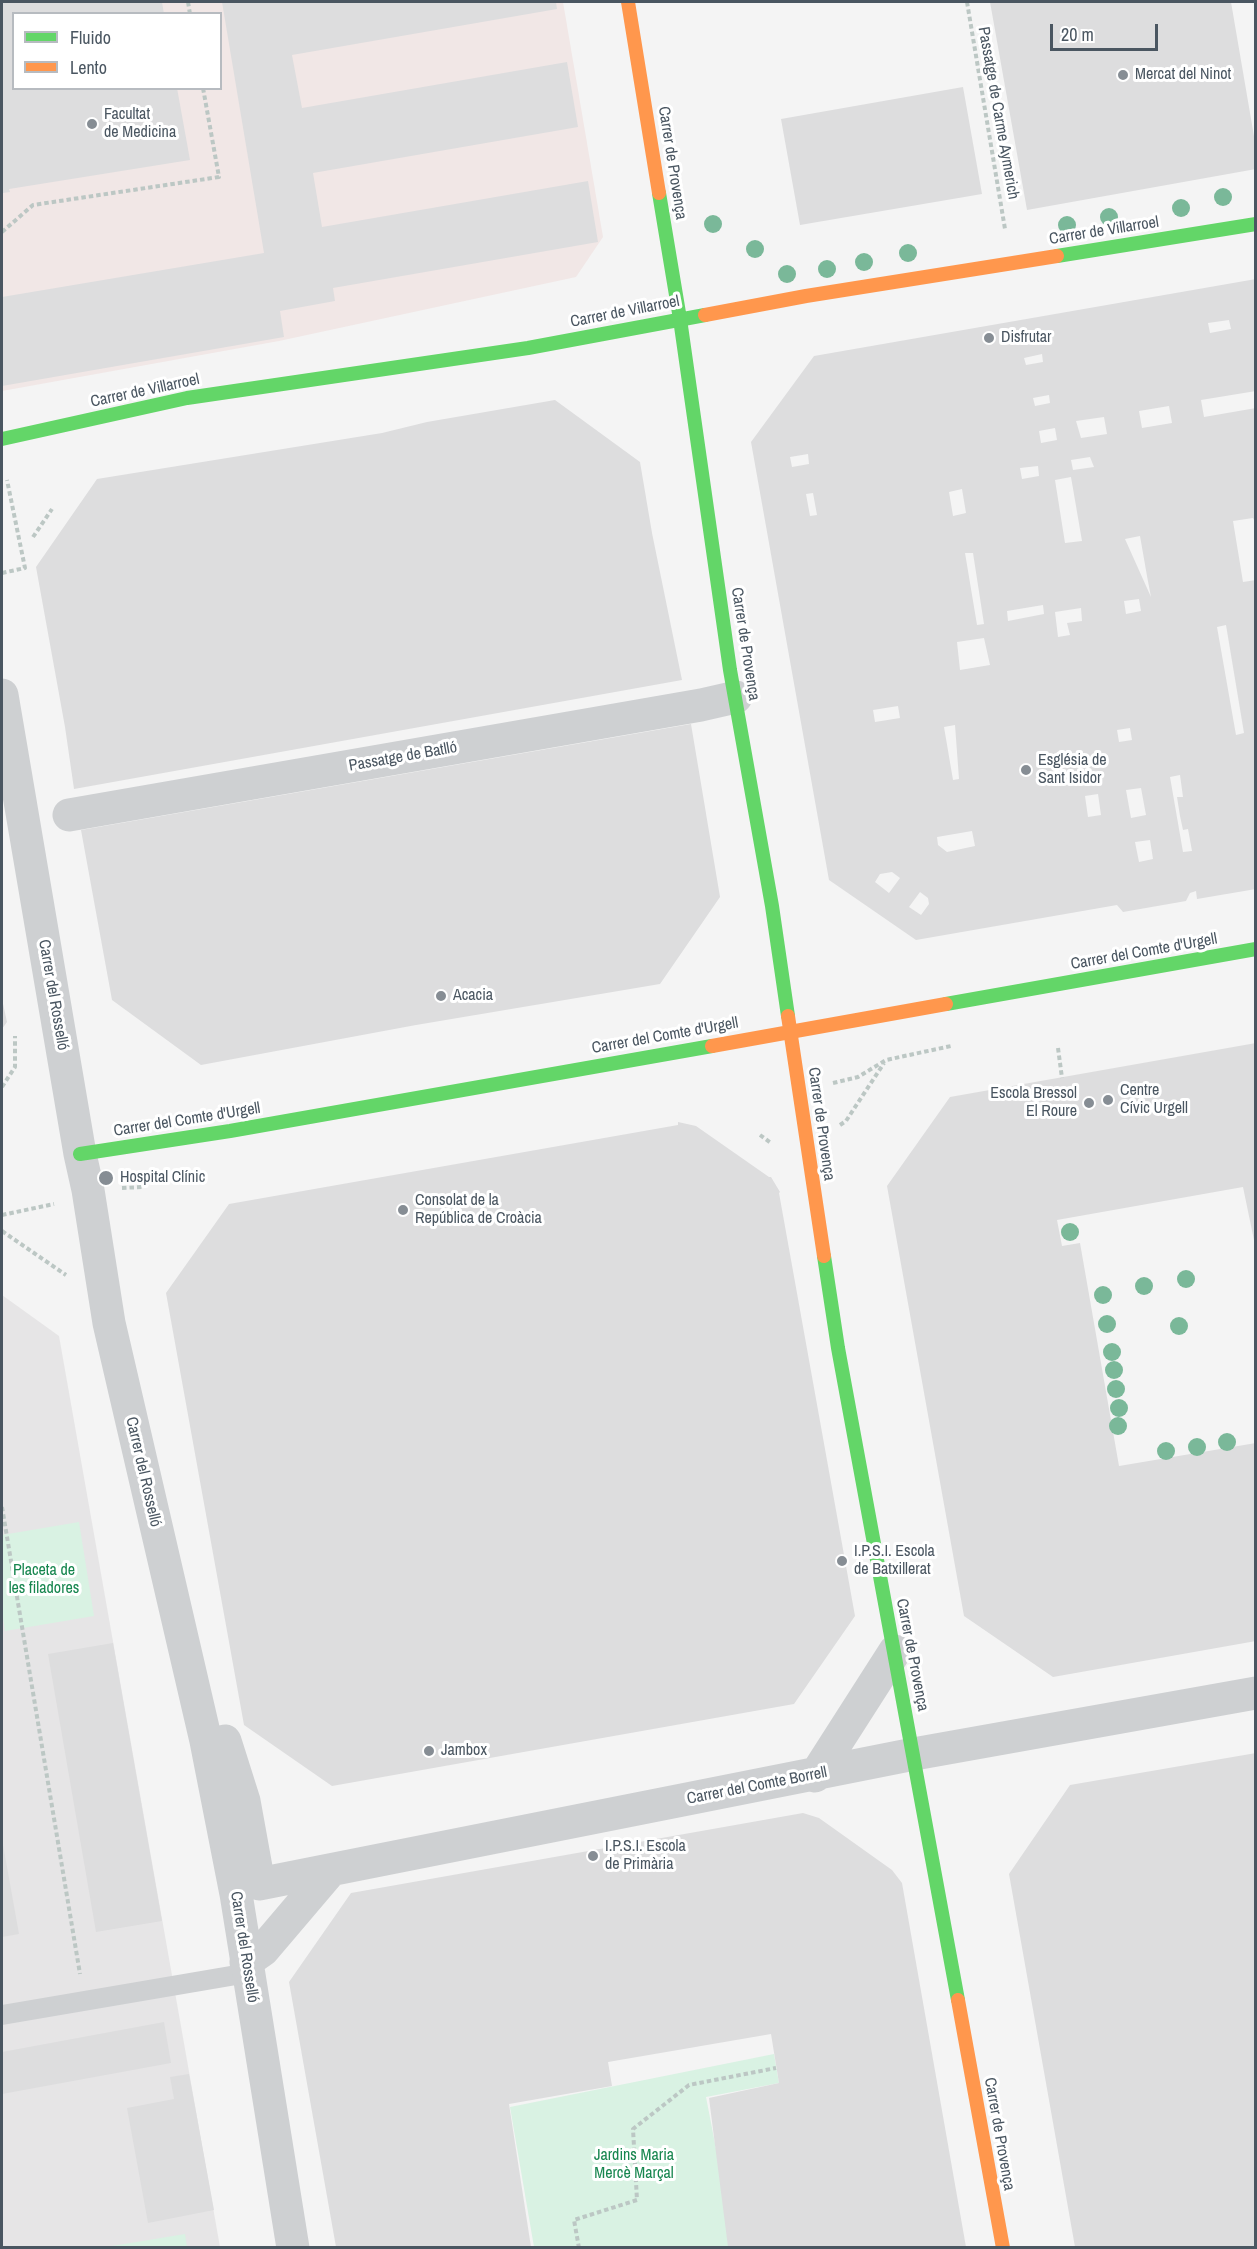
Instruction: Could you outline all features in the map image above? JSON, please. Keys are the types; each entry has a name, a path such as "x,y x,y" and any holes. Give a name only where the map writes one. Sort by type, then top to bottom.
{"street":[{"name":"Carrer de Provença","path":"628,2 680,319 730,670 765,859 840,1360 1003,2247"},
{"name":"Carrer de Villarroel","path":"2,439 187,398 528,348 806,296 1256,224"},
{"name":"Carrer del Rosselló","path":"2,695 112,1339 206,1741 236,1894 252,1962 293,2247"},
{"name":"Passatge de Batlló","path":"69,815 736,697"},
{"name":"Carrer del Comte d'Urgell","path":"80,1154 230,1131 1256,949"},
{"path":"815,1776 895,1652"},
{"name":"Carrer del Comte Borrell","path":"259,1884 815,1776 914,1754 1256,1693"},
{"path":"225,1741 244,1802 259,1884 252,1962 265,2000"},
{"path":"252,1962 332,1870"}],"lane":[{"path":"2,2015 84,2001 252,1962"}],"path":[{"name":"Passatge de Carme Aymerich","path":"967,2 1005,230"},
{"path":"2,232 33,206 219,177 203,90"},
{"path":"2,573 25,568 7,480"},
{"path":"33,537 52,509"},
{"path":"2,1087 15,1067 15,1036"},
{"path":"858,1077 886,1060 951,1046"},
{"path":"1058,1048 1062,1078"},
{"path":"838,1127 846,1121 886,1060"},
{"path":"2,1231 72,1280"},
{"path":"2,1508 84,2001"},
{"path":"579,2247 574,2220 637,2200 633,2129 689,2085 776,2068"}],"shaded area":[{"path":"2,2 563,2 603,237 576,277 279,341 2,391"},
{"path":"2,1295 59,1336 220,2247 2,2247"}],"green space":[{"name":"Placeta de les filadores","path":"79,1522 94,1616 5,1631 2,1611 2,1535"},
{"name":"Jardins Maria Mercè Marçal","path":"774,2054 779,2083 706,2097 735,2247 534,2247 510,2107"},
{"path":"185,2234 187,2247 106,2247"}],"building":[{"name":"Facultat de Medicina","path":"2,2 162,2 164,12 12,12 12,90 177,90 190,160 9,189 10,192 3,193 2,196"},
{"path":"222,2 556,2 557,9 292,55 302,108 567,62 578,127 313,173 322,227 588,181 598,242 333,288 335,301 280,311 284,337 2,386 2,297 264,253"},
{"name":"Mercat del Ninot","path":"990,2 1231,2 1256,148 1256,169 1027,210"},
{"path":"963,87 982,194 800,225 781,119"},
{"path":"1256,279 1256,391 1201,400 1204,417 1256,408 1256,524 1253,518 1233,521 1243,582 1256,580 1256,889 1197,899 1196,891 1190,893 1186,901 1123,912 1117,905 916,940 829,880 751,442 814,356","holes":["1229,320 1231,329 1210,333 1208,323","1042,354 1043,362 1026,365 1024,358","1049,395 1050,403 1035,406 1033,398","1169,406 1172,423 1142,428 1139,411","1104,417 1107,434 1081,438 1076,421","1055,428 1057,440 1041,443 1039,431","808,454 809,464 792,467 790,457","1090,457 1094,467 1073,470 1071,460","1038,466 1039,476 1022,479 1020,468","1071,477 1082,541 1065,543 1055,480","962,489 966,513 953,516 949,492","813,493 817,515 810,516 806,494","1140,536 1147,576 1151,597 1125,539","965,553 973,553 984,624 977,625","1139,599 1141,611 1126,614 1124,601","1043,605 1044,614 1008,621 1007,611","1081,608 1082,621 1067,623 1070,635 1058,637 1055,612","1226,625 1244,733 1236,735 1217,627","984,638 990,665 960,670 957,642","898,706 900,718 875,722 873,710","955,725 959,779 953,780 944,727","1130,728 1132,740 1119,742 1117,730","1180,775 1183,797 1177,797 1183,830 1188,829 1192,851 1183,852 1170,777","1141,788 1146,815 1131,818 1126,790","1098,794 1101,815 1088,817 1085,796","972,831 975,846 947,852 938,845 937,837","1150,840 1153,859 1139,862 1135,842","892,872 900,878 889,893 875,882 880,874","920,892 928,898 929,904 921,915 909,907"]},
{"path":"555,400 640,462 682,680 74,789 36,567 97,479 382,433 427,422"},
{"path":"691,724 720,897 660,984 416,1025 201,1065 112,1000 81,830"},
{"path":"2,999 7,1022 2,1029"},
{"path":"1256,1043 1256,1250 1243,1187 1057,1220 1062,1246 1080,1243 1119,1466 1256,1443 1256,1641 1053,1677 964,1616 887,1186 950,1097"},
{"path":"678,1122 696,1126 771,1177 780,1192 855,1616 794,1704 332,1786 244,1725 166,1293 229,1204 678,1125"},
{"path":"113,1643 162,1921 96,1932 48,1654"},
{"path":"1256,1753 1256,2247 1075,2247 1009,1874 1070,1785"},
{"path":"803,1813 819,1818 892,1870 902,1883 966,2247 728,2247 709,2098 779,2083 771,2034 608,2062 612,2086 509,2104 531,2247 336,2247 289,1982 351,1893"},
{"path":"2,1839 19,1934 2,1937"},
{"path":"164,2022 171,2063 2,2094 2,2052"},
{"path":"189,2074 214,2210 148,2223 127,2108 174,2099 170,2077"}],"traffic: fast":[{"path":"659,193 680,319 730,670 772,906 788,1016"},
{"path":"1057,256 1256,224"},
{"path":"2,439 187,398 528,348 705,315"},
{"path":"946,1004 1256,949"},
{"path":"80,1154 230,1131 712,1046"},
{"path":"824,1256 838,1348 958,2000"}],"traffic: slow":[{"path":"628,2 659,193"},
{"path":"705,315 806,296 1057,256"},
{"path":"712,1046 946,1004"},
{"path":"788,1016 824,1256"},
{"path":"958,2000 1003,2248"}],"place":[{"name":"Mercat del Ninot","path":"1123,75"},
{"name":"Facultat de Medicina","path":"92,124"},
{"name":"Disfrutar","path":"989,338"},
{"name":"Església de Sant Isidor","path":"1026,770"},
{"name":"Acacia","path":"441,996"},
{"name":"Centre Cívic Urgell","path":"1108,1100"},
{"name":"Escola Bressol El Roure","path":"1089,1103"},
{"name":"Hospital Clínic","path":"106,1178"},
{"name":"Consolat de la República de Croàcia","path":"403,1210"},
{"name":"I.P.S.I. Escola de Batxillerat","path":"842,1561"},
{"name":"Jambox","path":"429,1751"},
{"name":"I.P.S.I. Escola de Primària","path":"593,1856"}]}
